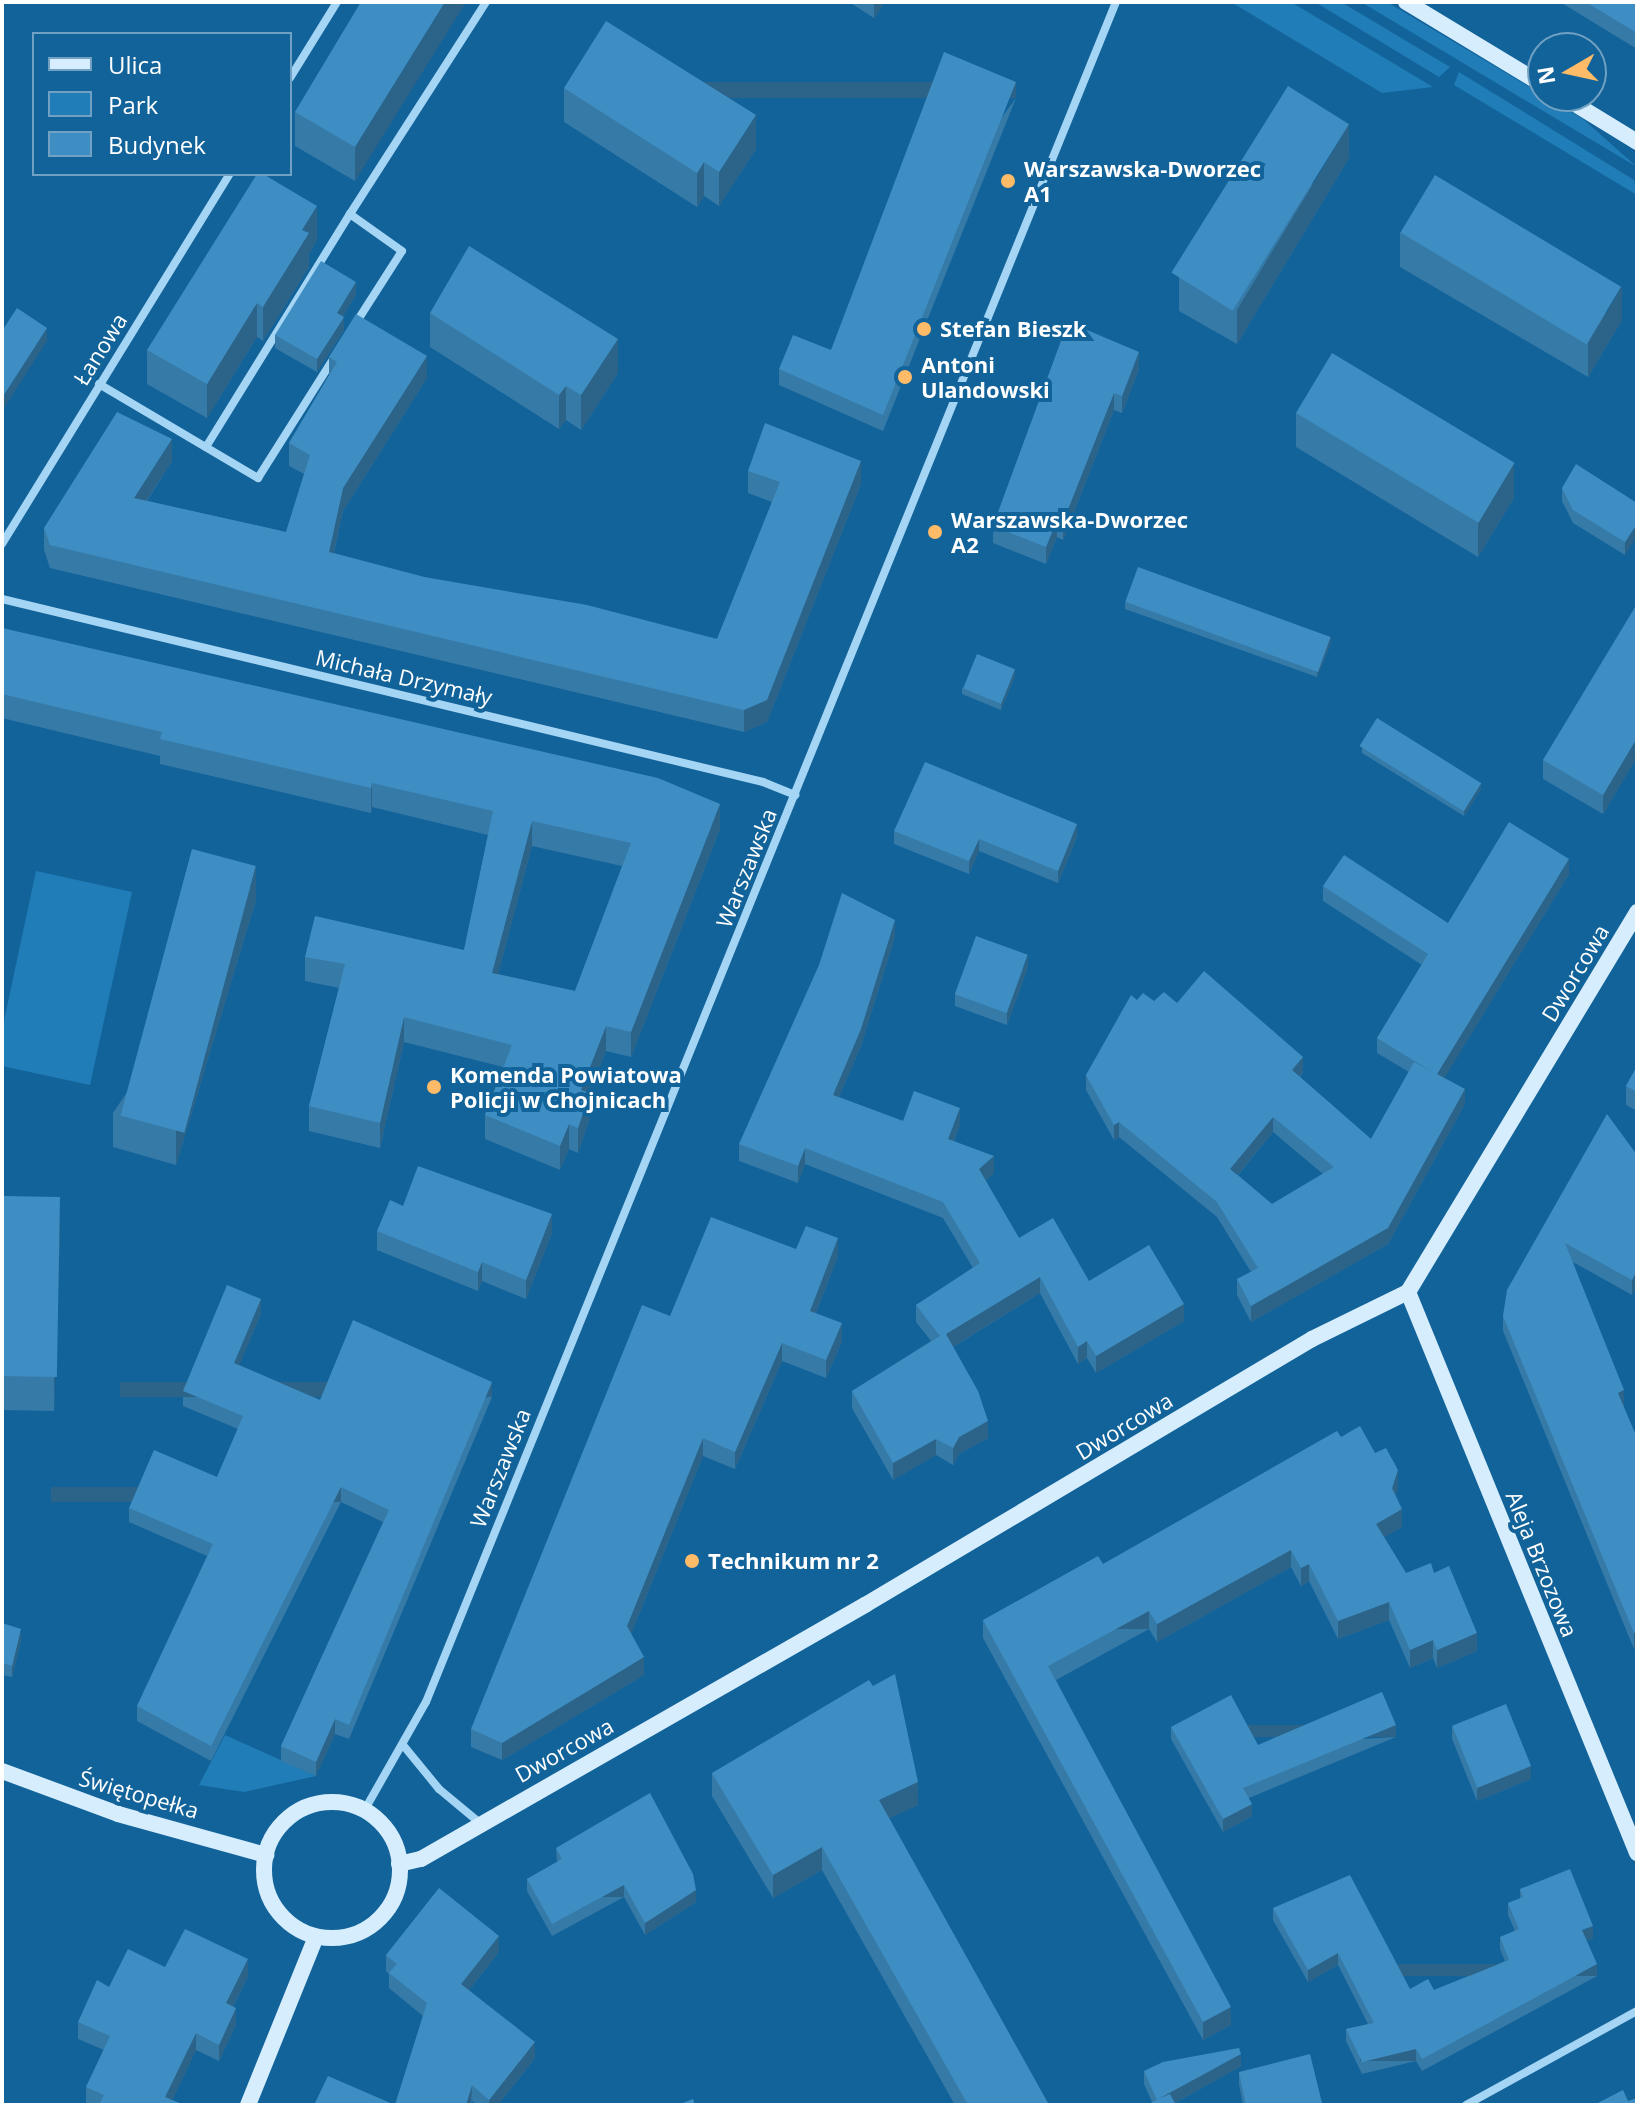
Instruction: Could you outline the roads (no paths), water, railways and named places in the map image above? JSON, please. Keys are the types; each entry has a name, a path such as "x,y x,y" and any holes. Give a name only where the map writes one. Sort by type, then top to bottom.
{"street":[{"path":"292,75 337,2"},
{"path":"206,447 486,2"},
{"name":"Warszawska","path":"364,1811 426,1702 1116,2"},
{"path":"1406,2 1527,75"},
{"path":"1588,112 1637,142"},
{"name":"Łanowa","path":"2,544 229,176"},
{"path":"350,214 402,251 351,331"},
{"path":"99,384 258,478 343,345"},
{"name":"Michała Drzymały","path":"2,599 763,782 795,795"},
{"name":"Dworcowa","path":"399,1864 421,1859 865,1605 1312,1339 1408,1292 1637,912"},
{"name":"Aleja Brzozowa","path":"1408,1292 1637,1853"},
{"path":"403,1745 439,1789 480,1823"},
{"name":"Świętopełka","path":"2,1771 118,1814 266,1855"},
{"path":"331,1802 364,1811 390,1837 399,1864 396,1892 372,1925 352,1935 316,1937 291,1925 276,1909 266,1889 266,1855 281,1825 305,1808 331,1802"},
{"path":"248,2105 316,1937"},
{"path":"1466,2105 1637,2011"}],"place":[{"name":"Warszawska-Dworzec A1","path":"1008,181"},
{"name":"Stefan Bieszk","path":"924,329"},
{"name":"Antoni Ulandowski","path":"905,377"},
{"name":"Warszawska-Dworzec A2","path":"935,532"},
{"name":"Komenda Powiatowa Policji w Chojnicach","path":"434,1087"},
{"name":"Technikum nr 2","path":"692,1561"}]}
